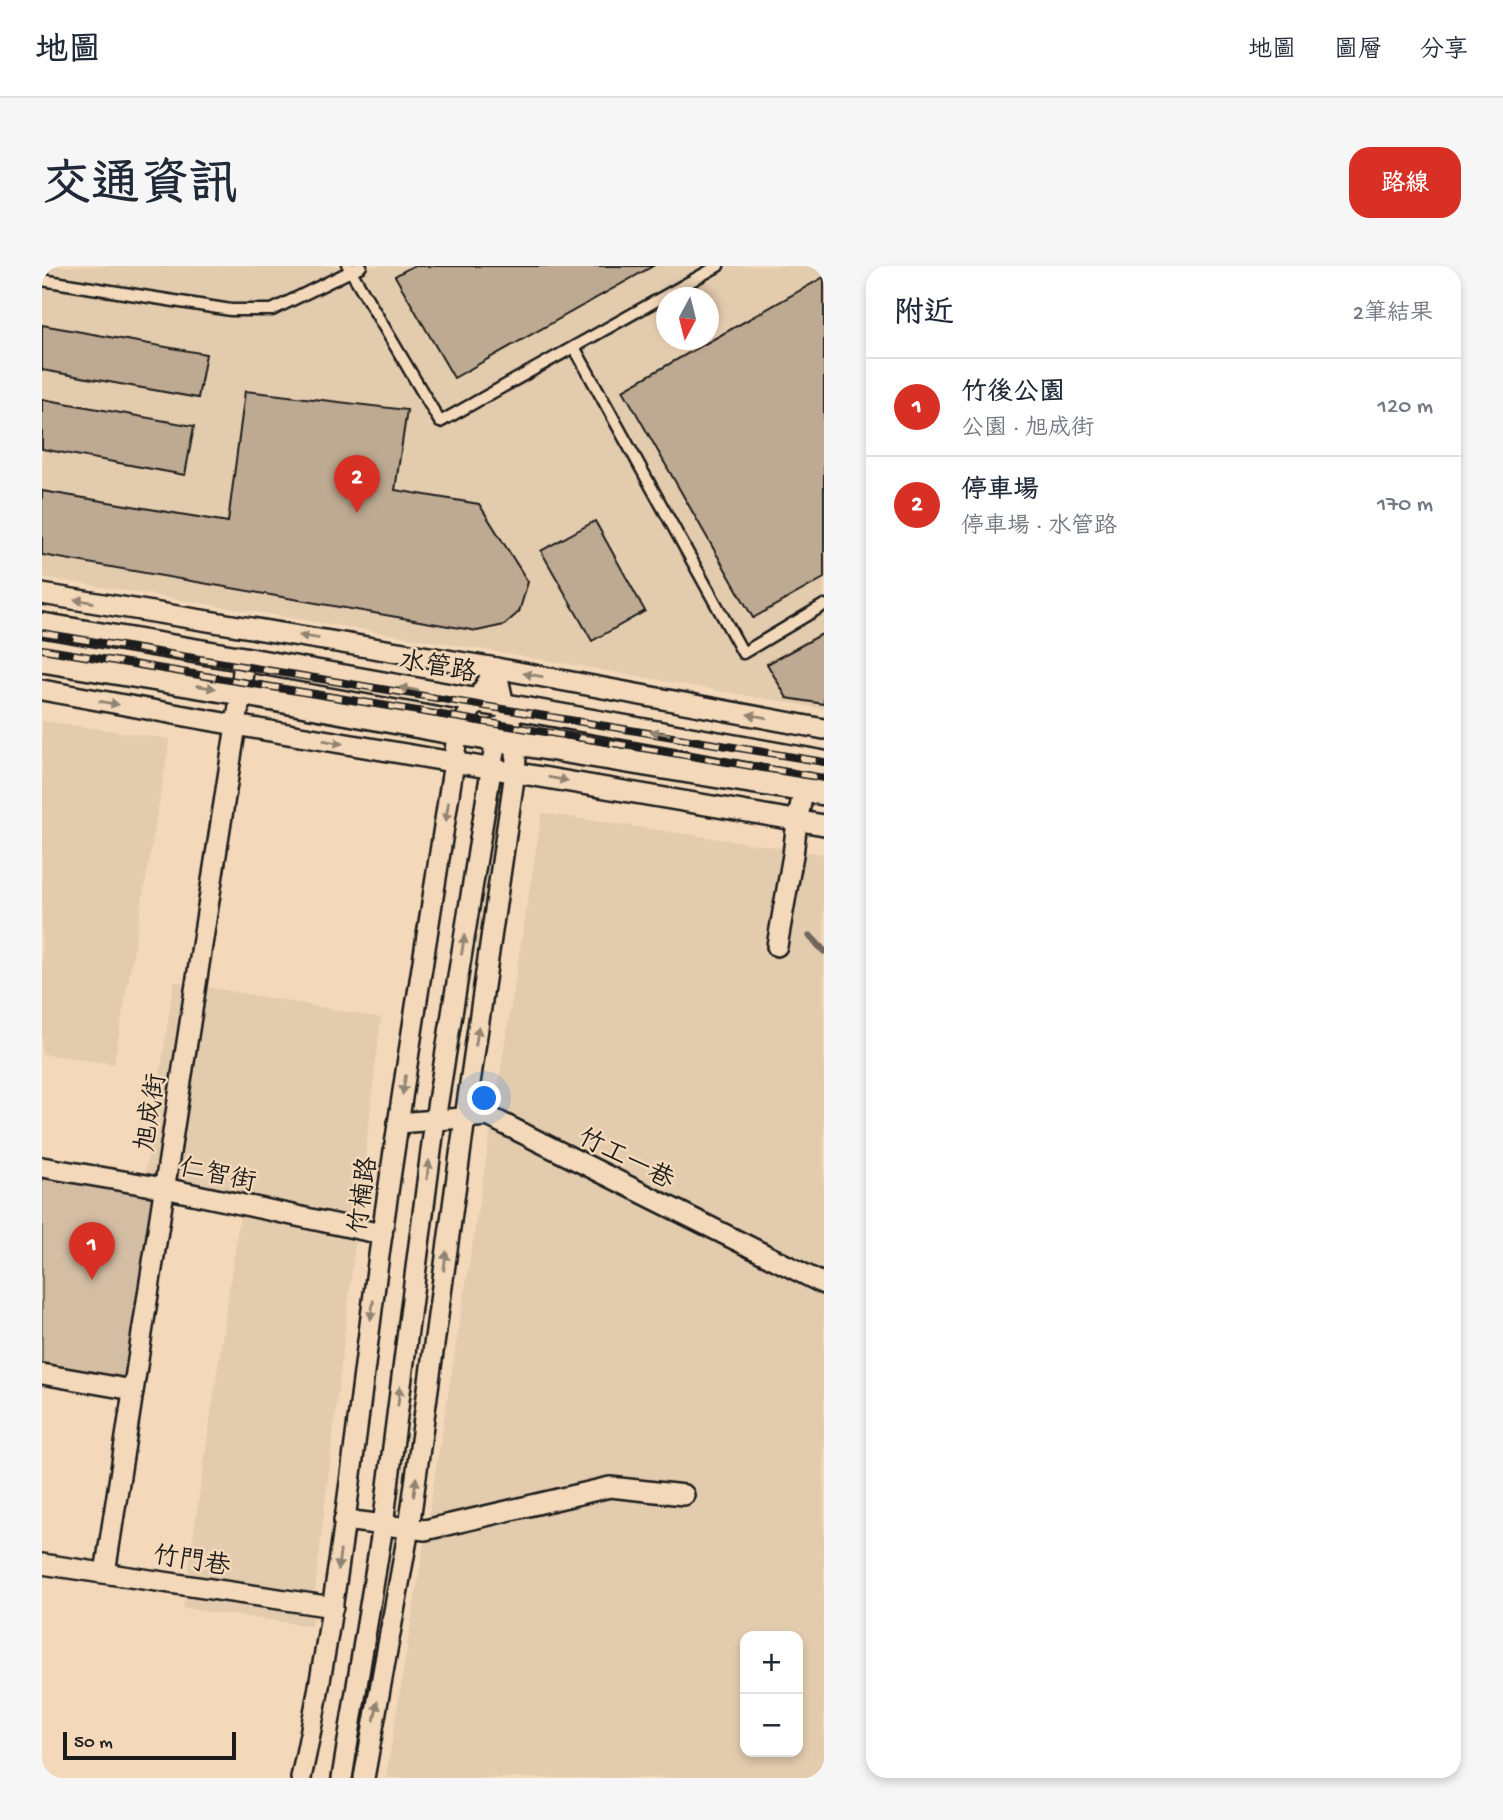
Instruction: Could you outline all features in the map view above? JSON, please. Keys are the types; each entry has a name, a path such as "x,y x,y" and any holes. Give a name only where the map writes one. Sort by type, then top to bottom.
{"street":[{"name":"水管路","path":"42,594 496,668 824,729"},
{"name":"水管路","path":"42,625 824,762"},
{"name":"旭成街","path":"105,1573 241,693 244,659"},
{"path":"42,660 457,733 814,791 797,821 777,946"},
{"name":"竹楠路","path":"300,1778 333,1607 382,1234 457,733 496,668"},
{"path":"364,1778 409,1528 515,772 506,741 504,706 496,668"},
{"path":"42,690 824,825"},
{"path":"342,1778 383,1525 435,1120 492,769 506,741"},
{"name":"竹工一巷","path":"398,1123 488,1116 824,1284"},
{"name":"仁智街","path":"42,1167 164,1188 382,1234"},
{"path":"42,1374 133,1390"},
{"path":"344,1520 425,1530 610,1487 684,1495"},
{"name":"竹門巷","path":"42,1564 333,1607"}],"lane":[{"path":"42,280 231,310 272,310 353,268 440,422 718,266"},
{"path":"575,347 743,653 824,605"}],"shaded area":[{"path":"42,266 824,266 824,709 42,577"},
{"path":"42,721 170,739 114,1064 42,1054"},
{"path":"542,813 824,854 824,1778 386,1778"},
{"path":"174,981 381,1018 311,1626 183,1608 240,1214 142,1195"},
{"path":"42,1176 155,1194 127,1379 42,1366"}],"building":[{"path":"413,266 653,266 454,378 395,276"},
{"path":"824,277 824,578 753,618 623,390 694,350 719,350 719,336"},
{"path":"42,325 206,354 198,398 42,370"},
{"path":"245,391 407,410 395,490 479,504 528,582 519,612 504,625 477,631 42,555 42,491 228,522"},
{"path":"42,399 194,426 185,475 42,449"},
{"path":"595,521 645,611 592,641 541,551"},
{"path":"824,633 824,704 787,698 767,664"}],"waterway":[{"path":"810,936 824,951"}],"railway":[{"path":"42,633 824,762"},
{"path":"42,649 824,778"}],"place":[{"name":"停車場","path":"357,513"},
{"name":"竹後公園","path":"92,1280"}]}
